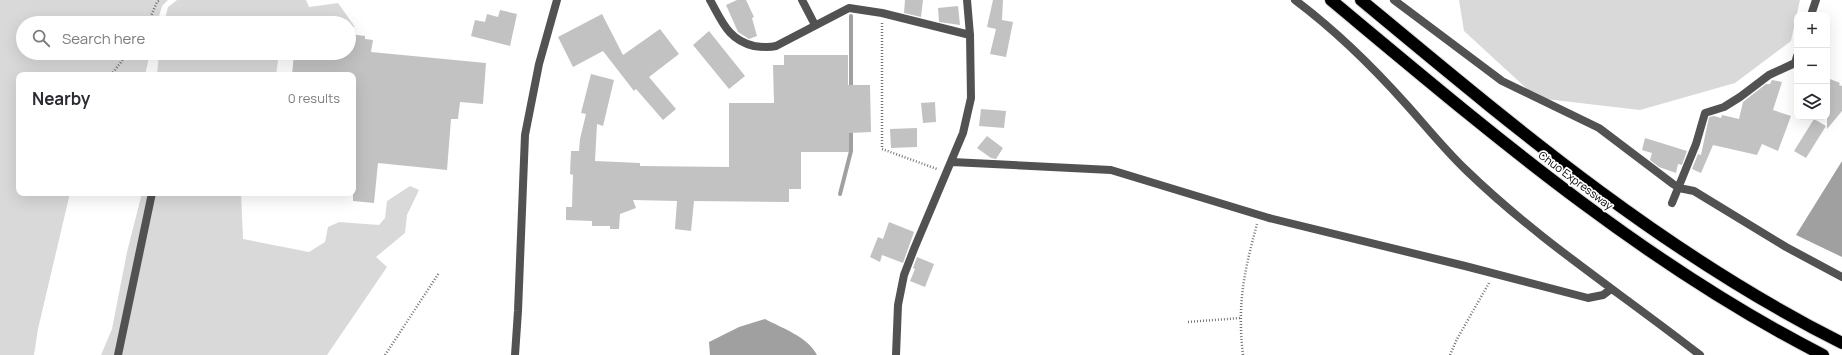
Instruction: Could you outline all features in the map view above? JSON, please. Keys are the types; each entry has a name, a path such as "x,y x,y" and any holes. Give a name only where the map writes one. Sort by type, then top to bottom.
{"highway":[{"name":"Chuo Expressway","path":"1331,0 1509,146 1636,242 1713,293 1780,333 1823,355"},
{"name":"Chuo Expressway","path":"1361,0 1554,158 1647,227 1717,274 1789,317 1842,343"}],"street":[{"path":"515,355 525,135 538,64 557,0"},
{"path":"710,0 730,35 744,44 767,48 776,46 849,8 882,13 970,35"},
{"path":"802,0 815,25"},
{"path":"896,355 898,305 904,275 963,133 971,98 970,35 967,0"},
{"path":"1295,0 1326,24 1357,53 1405,102 1464,169 1499,201 1611,289 1700,355"},
{"path":"1394,0 1502,81 1599,128 1679,188 1694,191 1786,247 1842,277"},
{"path":"1812,12 1816,0"},
{"path":"1672,203 1696,144 1705,113 1724,107 1769,75 1794,63"},
{"path":"952,162 1110,170 1259,215 1494,273 1588,298 1603,295 1611,289"},
{"path":"118,355 151,196"}],"path":[{"path":"152,16 160,0"},
{"path":"882,13 882,149 947,173"},
{"path":"113,72 123,60"},
{"path":"1244,355 1240,318 1243,277 1259,215"},
{"path":"385,355 439,273"},
{"path":"1450,355 1457,339 1494,273"},
{"path":"1188,322 1240,318"}],"shaded area":[{"path":"0,0 168,0 162,6 159,16 16,16 16,60 148,60 146,72 16,72 16,196 69,196 38,329 34,355 0,355"},
{"path":"177,0 306,0 309,7 338,3 347,16 166,16 168,7"},
{"path":"1459,0 1800,0 1797,12 1794,12 1794,27 1791,41 1735,83 1640,110 1537,98 1464,31"},
{"path":"158,60 278,60 276,72 157,72"},
{"path":"1842,161 1842,257 1796,235"},
{"path":"410,186 419,190 407,215 405,233 376,257 387,267 327,355 101,355 112,329 127,252 141,196 241,196 243,239 309,252 325,242 328,227 339,222 379,225 385,218 387,201"},
{"path":"765,319 801,338 817,355 710,355 709,342 739,327"}],"building":[{"path":"737,0 746,0 754,17 752,18 757,36 749,39 738,32 726,5"},
{"path":"905,0 923,0 921,17 904,13"},
{"path":"993,0 1003,0 1002,20 1013,22 1006,57 990,54 996,29 987,27"},
{"path":"958,6 960,25 939,22 938,8"},
{"path":"500,10 517,14 510,46 471,36 475,20 485,22 487,14 498,17"},
{"path":"602,14 623,55 660,29 679,54 649,77 676,109 663,120 636,89 634,91 603,51 573,67 558,37"},
{"path":"709,31 745,76 729,89 693,45"},
{"path":"356,35 365,36 365,39 373,40 371,52 486,63 483,104 460,102 458,119 451,119 447,170 378,163 374,203 353,201 353,196 356,196 356,72 292,72 293,60 356,60"},
{"path":"784,55 848,55 848,85 870,85 871,132 849,133 849,152 801,152 801,189 789,189 789,202 694,201 691,231 675,229 677,201 633,200 636,208 620,214 619,229 610,229 610,226 592,226 592,221 566,220 566,207 572,207 573,175 570,174 571,151 579,151 580,139 586,114 581,113 591,74 614,80 603,126 597,124 595,161 640,163 640,166 729,167 729,103 774,103 773,65 784,65"},
{"path":"1830,79 1840,83 1839,85 1842,86 1842,111 1827,129 1827,120 1830,120"},
{"path":"1772,80 1782,82 1773,110 1791,116 1778,151 1762,144 1757,155 1713,145 1701,173 1692,169 1698,154 1701,155 1709,117 1714,116 1721,118 1722,115 1739,119 1743,102 1766,84 1770,84"},
{"path":"935,102 936,122 923,123 921,103"},
{"path":"981,109 1006,111 1004,128 979,126"},
{"path":"1813,120 1826,126 1806,158 1794,151"},
{"path":"917,128 917,147 891,148 890,129"},
{"path":"987,136 1003,148 996,159 991,158 977,148"},
{"path":"1645,138 1687,151 1682,165 1678,164 1676,173 1659,167 1650,160 1652,153 1642,150"},
{"path":"889,222 914,232 903,263 882,255 880,262 870,257 878,237 883,239"},
{"path":"917,257 934,264 925,287 910,281 915,269 913,268"}],"waterway":[{"path":"851,16 851,89"},
{"path":"840,194 851,151 851,128"}]}
